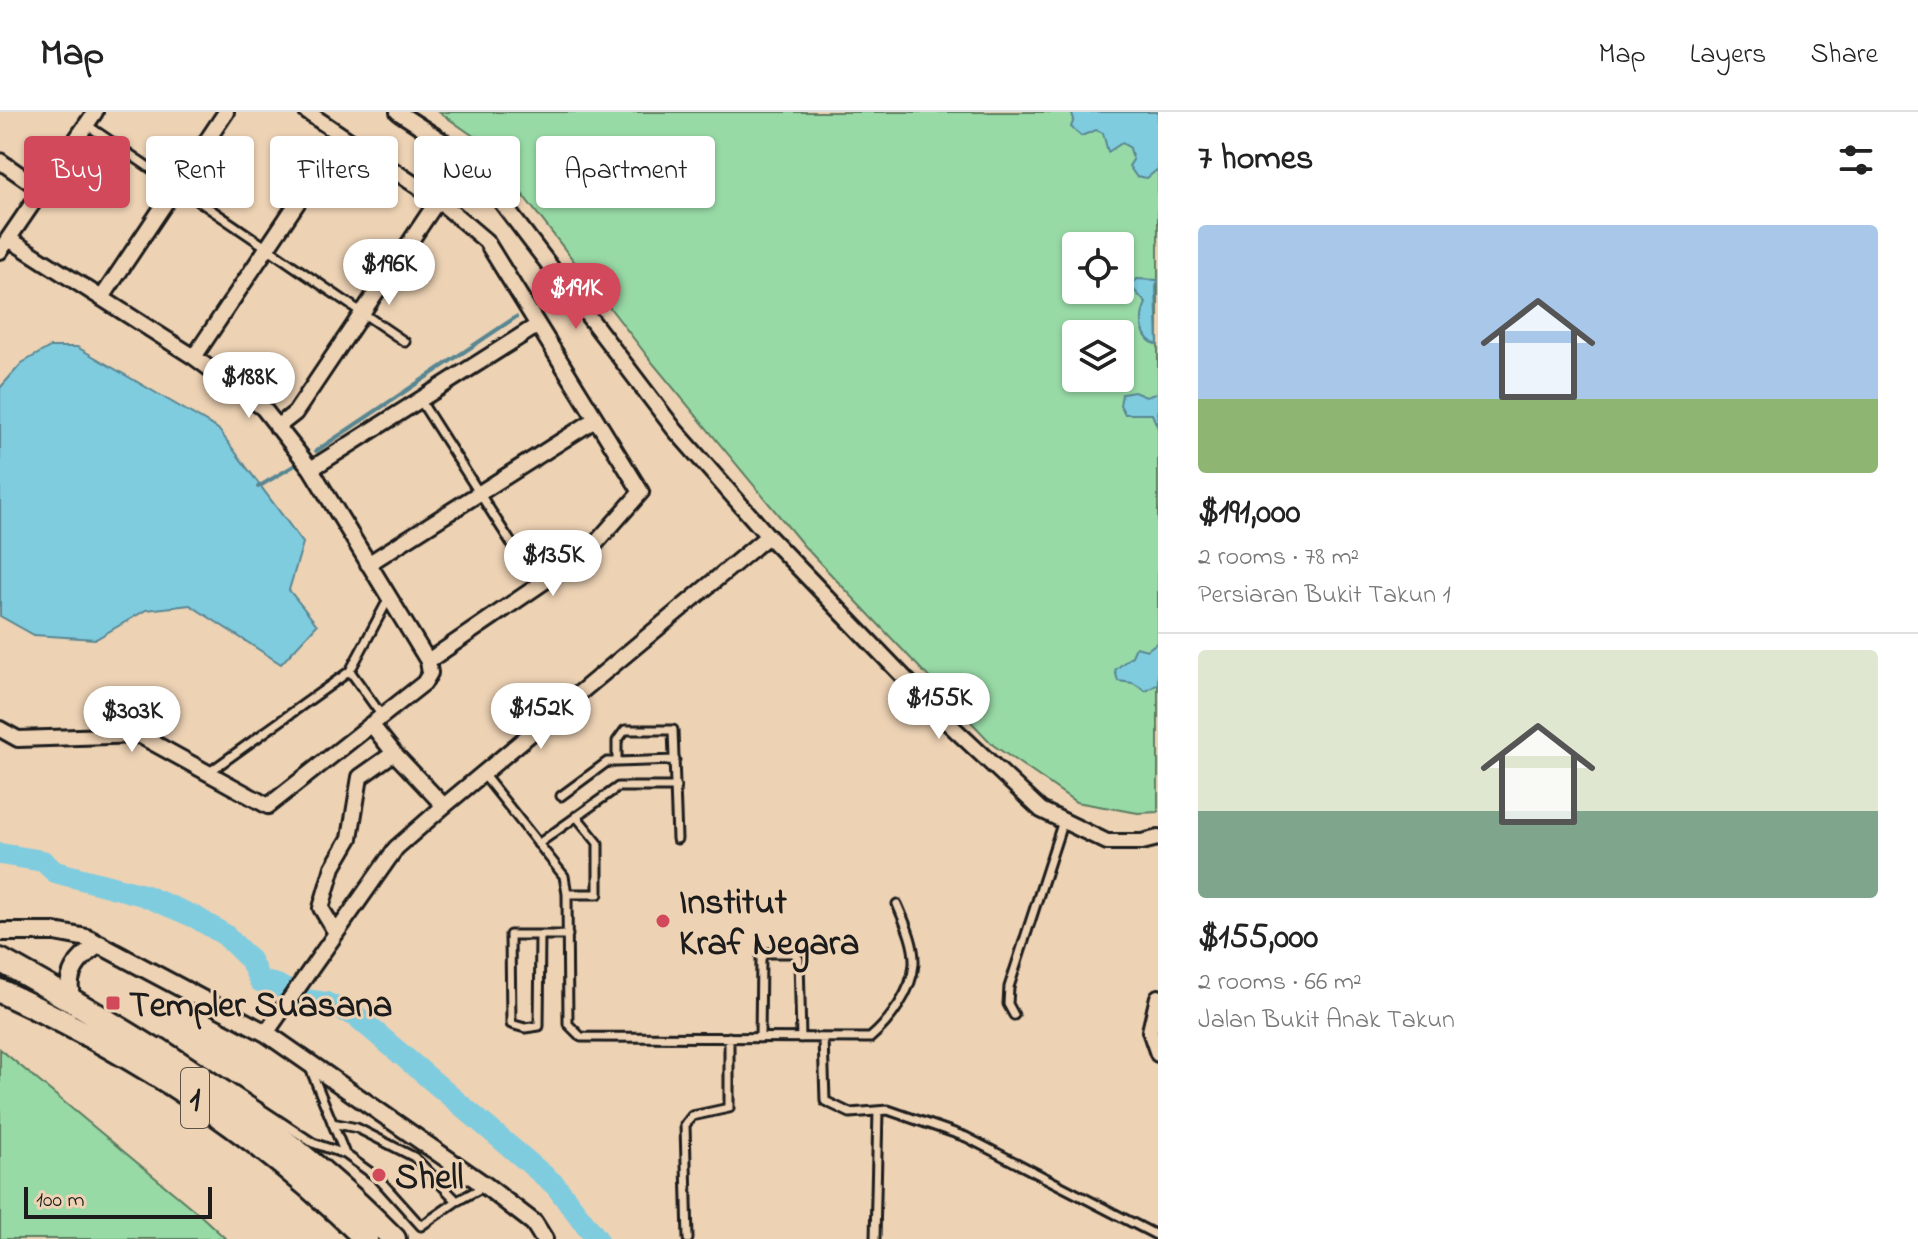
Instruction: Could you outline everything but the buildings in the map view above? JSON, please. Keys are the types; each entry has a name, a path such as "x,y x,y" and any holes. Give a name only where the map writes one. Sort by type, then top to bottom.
{"highway":[{"name":"1","path":"0,960 94,1013 237,1103 313,1162 394,1239"},
{"name":"1","path":"0,991 159,1074 224,1117 299,1175 366,1239"}],"street":[{"path":"210,136 226,112"},
{"path":"307,112 342,136"},
{"path":"398,112 435,136"},
{"path":"79,136 91,118"},
{"path":"0,161 24,178"},
{"path":"0,251 31,208"},
{"path":"103,296 162,208"},
{"path":"194,357 294,208"},
{"path":"277,427 295,413 434,208"},
{"path":"428,661 589,551 641,492 486,241 447,208"},
{"path":"506,208 675,430 768,536 948,723 1041,810 1107,842 1142,842 1158,838"},
{"path":"0,729 18,739 139,735 268,806 424,683 430,673 428,661 311,469 263,408 103,296 9,239"},
{"path":"311,469 538,325"},
{"path":"368,564 596,419"},
{"path":"266,1033 396,848 768,536"},
{"path":"377,720 394,753 444,806"},
{"path":"336,933 321,908 333,867 350,838 360,777 394,753"},
{"path":"0,932 72,934 100,944 266,1033 486,1186 534,1223 544,1239"},
{"path":"73,1001 69,992 74,968 83,955 100,944"},
{"path":"1158,997 1150,1031 1158,1054"}],"lane":[{"path":"91,118 146,161"},
{"path":"209,208 405,342"},
{"path":"420,400 538,585"},
{"path":"208,773 350,671 389,598"},
{"path":"350,671 377,720"},
{"path":"617,762 617,741 625,730 673,730 677,839"},
{"path":"561,796 607,762 675,760"},
{"path":"483,774 564,876 567,894 568,1024 581,1037 870,1038 884,1026 897,1006 914,964 909,931 897,904"},
{"path":"538,844 618,787 676,787"},
{"path":"567,894 598,894 598,843 576,816"},
{"path":"1014,1015 1008,1004 1009,987 1063,821"},
{"path":"540,935 539,1026 525,1028 511,1024 510,935 540,935 568,935"},
{"path":"760,1038 761,958 766,953 794,953 799,959 801,1038"},
{"path":"94,1013 172,1048 313,1143 345,1154 378,1178 421,1226 457,1201 486,1186"},
{"path":"688,1239 685,1125 692,1116 729,1108 729,1037"},
{"path":"823,1038 825,1101 850,1113 888,1110 966,1137 1158,1236"},
{"path":"308,1063 345,1154"},
{"path":"875,1239 878,1111"},
{"path":"332,1123 357,1128 414,1157 457,1201"}],"green space":[{"path":"439,112 1158,112 1158,812 1138,813 1076,802 993,745 804,546 651,361 520,191 520,136 473,136"},
{"path":"0,1049 199,1214 226,1239 0,1239"}],"water":[{"path":"1071,112 1158,112 1158,169 1147,178 1136,176 1129,166 1133,160 1130,148 1122,143 1108,152 1103,133 1096,130 1081,136 1071,127 1074,119"},
{"path":"1136,279 1158,280 1158,345 1144,333 1142,315 1146,303 1134,290"},
{"path":"50,347 77,347 218,429 303,543 289,590 317,625 281,664 190,605 146,610 96,639 34,635 0,616 0,388 22,363"},
{"path":"1134,392 1146,397 1158,393 1158,428 1152,414 1125,414 1120,405 1122,394"},
{"path":"1158,642 1158,684 1146,691 1133,683 1118,681 1115,670 1132,656 1136,647 1147,650"}],"waterway":[{"path":"316,451 516,317"},
{"path":"258,487 297,464"},
{"path":"0,854 43,861 55,872 143,895 195,917 225,935 250,960 260,981 277,985 305,1000 326,1003 356,1016 555,1185 597,1239"}],"place":[{"name":"Institut Kraf Negara","path":"663,921"},
{"name":"Templer Suasana","path":"113,1003"},
{"name":"Shell","path":"379,1175"}]}
